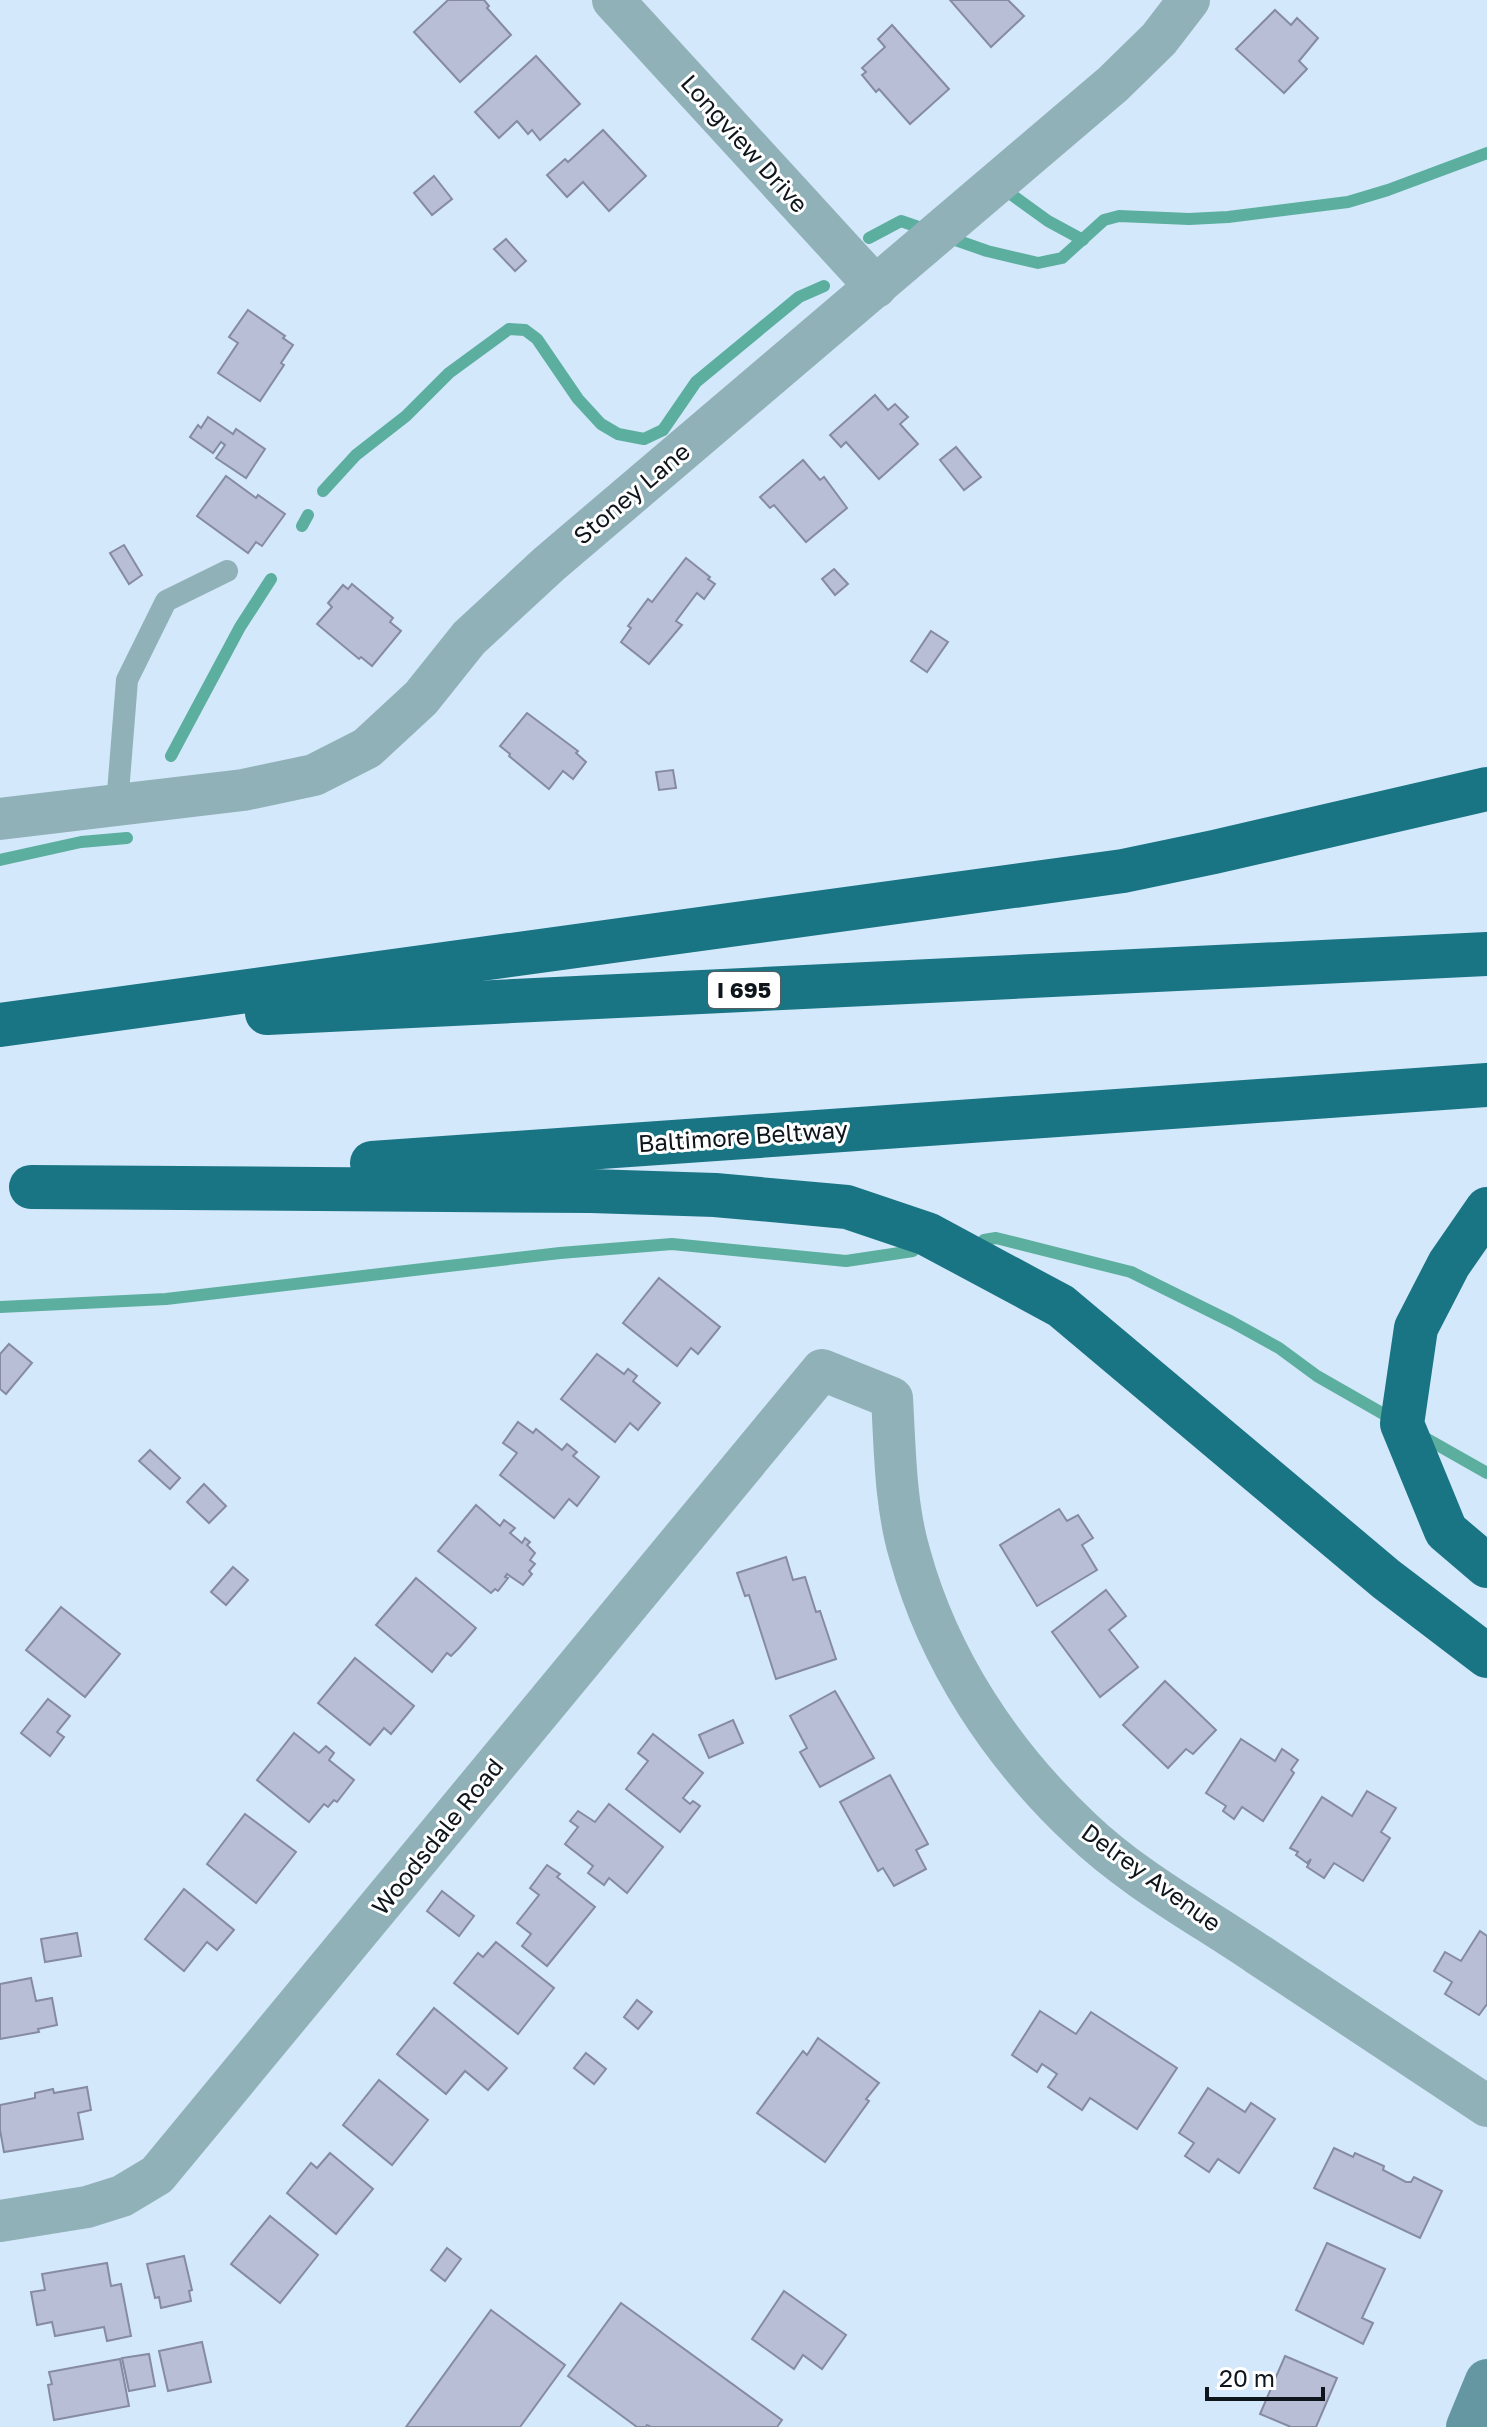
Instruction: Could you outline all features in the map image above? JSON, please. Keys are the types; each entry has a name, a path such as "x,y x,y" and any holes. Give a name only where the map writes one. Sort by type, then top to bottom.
{"highway":[{"path":"0,1026 573,944 1123,871 1487,789"},
{"name":"I 695","path":"0,1026 1487,954"},
{"name":"Baltimore Beltway","path":"16,1189 1487,1085"},
{"path":"16,1189 591,1191 715,1195 847,1207 927,1234 1061,1306 1386,1579 1487,1656"},
{"path":"1487,1209 1449,1264 1416,1328 1402,1424 1446,1531 1487,1566"}],"main road":[{"path":"1468,2427 1487,2381"}],"street":[{"name":"Longview Drive","path":"613,0 876,287"},
{"name":"Stoney Lane","path":"0,819 243,790 314,775 367,748 421,698 469,638 549,564 1113,84 1159,39 1189,0"},
{"name":"Delrey Avenue","path":"822,1370 892,1398 900,1497 909,1552 927,1610 991,1729 1039,1788 1082,1831 1141,1876 1487,2106"},
{"name":"Woodsdale Road","path":"0,2221 87,2207 122,2196 157,2175 822,1370"}],"lane":[{"path":"117,805 127,680 166,601 227,571"}],"building":[{"path":"448,0 484,0 489,6 487,8 511,35 460,82 414,32"},
{"path":"950,0 1008,0 1024,16 991,47"},
{"path":"1275,10 1291,25 1297,18 1318,38 1299,61 1307,69 1284,93 1236,49"},
{"path":"892,25 949,89 910,124 862,75 866,72 862,68 885,47 878,39"},
{"path":"536,56 580,104 540,140 532,130 528,134 517,121 499,138 475,112"},
{"path":"603,130 646,176 609,211 583,182 567,197 547,175 565,159 568,162"},
{"path":"434,176 452,199 432,215 414,193"},
{"path":"506,239 526,261 515,271 494,249"},
{"path":"248,310 293,345 281,363 284,365 260,401 218,373 238,343 229,337"},
{"path":"875,395 888,410 895,404 908,417 900,424 918,444 879,479 846,442 841,447 830,435"},
{"path":"208,417 233,434 236,429 265,449 246,478 216,458 225,445 221,442 213,453 190,437"},
{"path":"956,447 981,477 964,490 940,460"},
{"path":"803,460 820,480 824,477 847,508 806,542 774,505 770,508 760,497"},
{"path":"226,476 285,514 262,546 256,542 248,553 197,516"},
{"path":"124,545 142,575 129,584 110,553"},
{"path":"686,558 715,584 704,599 697,593 676,621 682,625 649,664 621,642 631,628 628,626 648,599 652,602"},
{"path":"834,569 848,584 835,595 822,579"},
{"path":"352,584 393,618 390,622 401,631 372,666 317,624 332,607 328,603 343,585 348,589"},
{"path":"931,631 948,642 927,672 911,661"},
{"path":"527,713 578,751 576,753 586,762 573,779 563,771 549,789 500,746"},
{"path":"673,770 676,788 659,790 656,772"},
{"path":"659,1278 720,1327 698,1354 691,1348 677,1366 623,1323"},
{"path":"9,1344 32,1363 6,1394 0,1389 0,1354"},
{"path":"597,1354 624,1374 628,1369 637,1376 633,1381 660,1403 638,1430 630,1423 615,1442 561,1399"},
{"path":"518,1422 533,1433 536,1429 562,1450 567,1444 577,1452 573,1456 599,1477 577,1506 569,1499 554,1518 500,1475 517,1453 503,1443"},
{"path":"150,1450 180,1478 170,1489 139,1461"},
{"path":"204,1484 226,1506 209,1523 187,1502"},
{"path":"476,1505 500,1526 504,1520 515,1528 510,1533 522,1543 525,1538 530,1542 527,1545 535,1553 530,1560 535,1564 523,1585 507,1574 505,1577 508,1578 498,1591 495,1589 491,1593 438,1551"},
{"path":"1059,1509 1067,1521 1078,1515 1093,1538 1082,1545 1097,1570 1037,1606 1000,1545"},
{"path":"786,1557 793,1580 805,1577 836,1659 776,1679 749,1595 745,1596 737,1573"},
{"path":"233,1567 248,1580 226,1605 211,1592"},
{"path":"416,1578 476,1628 451,1656 447,1653 432,1672 376,1625"},
{"path":"1106,1590 1126,1616 1109,1630 1138,1667 1100,1697 1052,1632"},
{"path":"61,1607 120,1654 85,1697 26,1650"},
{"path":"355,1658 414,1706 391,1734 384,1728 370,1745 318,1703"},
{"path":"1165,1681 1216,1730 1193,1754 1186,1749 1168,1768 1123,1725"},
{"path":"835,1691 874,1758 820,1787 800,1752 807,1748 790,1716"},
{"path":"48,1699 70,1716 57,1732 64,1737 50,1756 21,1733"},
{"path":"733,1720 743,1743 709,1758 699,1735"},
{"path":"294,1733 319,1753 326,1746 334,1753 329,1760 354,1780 337,1802 334,1800 328,1807 324,1804 309,1822 257,1780"},
{"path":"653,1734 703,1773 683,1798 690,1804 693,1801 700,1806 680,1832 626,1789 648,1761 638,1753"},
{"path":"1241,1739 1275,1761 1282,1749 1298,1760 1291,1770 1294,1773 1263,1821 1242,1807 1234,1819 1223,1811 1226,1806 1206,1793"},
{"path":"890,1775 928,1844 916,1850 926,1869 894,1886 883,1868 878,1871 840,1802"},
{"path":"1367,1791 1396,1808 1381,1832 1390,1838 1363,1881 1334,1863 1324,1878 1307,1867 1311,1859 1307,1863 1290,1848 1322,1797 1352,1816"},
{"path":"609,1804 663,1847 627,1893 609,1878 604,1885 588,1873 593,1866 565,1844 578,1827 570,1821 578,1811 595,1822"},
{"path":"245,1814 296,1852 256,1903 207,1864"},
{"path":"547,1865 560,1874 557,1877 595,1907 547,1966 522,1946 531,1934 517,1923 539,1895 530,1888"},
{"path":"184,1889 234,1930 217,1950 207,1942 184,1971 145,1939"},
{"path":"442,1891 474,1916 459,1936 427,1911"},
{"path":"1480,1931 1487,1936 1487,2004 1479,2015 1445,1994 1452,1982 1434,1971 1445,1952 1461,1961"},
{"path":"77,1933 81,1956 45,1962 41,1939"},
{"path":"496,1942 554,1988 518,2034 454,1983 478,1953 483,1957"},
{"path":"31,1978 36,2001 52,1998 57,2025 38,2029 39,2032 0,2039 0,1984"},
{"path":"637,2000 652,2012 638,2029 624,2017"},
{"path":"434,2008 507,2068 488,2090 465,2071 446,2094 397,2054"},
{"path":"1040,2011 1076,2034 1091,2012 1177,2068 1137,2129 1090,2098 1082,2110 1048,2087 1057,2074 1042,2064 1037,2072 1012,2055"},
{"path":"818,2038 879,2083 825,2162 757,2113 803,2051 807,2055"},
{"path":"586,2053 606,2069 594,2084 574,2068"},
{"path":"379,2080 428,2120 392,2165 343,2125"},
{"path":"87,2087 91,2110 78,2113 83,2139 4,2152 0,2105 35,2098 35,2093 53,2089 54,2093"},
{"path":"1208,2088 1245,2112 1251,2103 1275,2119 1239,2173 1218,2159 1209,2172 1185,2156 1194,2143 1179,2133"},
{"path":"1334,2148 1353,2157 1355,2153 1384,2166 1383,2170 1406,2182 1411,2182 1414,2177 1442,2191 1420,2238 1314,2188"},
{"path":"330,2153 373,2189 336,2234 287,2193 311,2163 317,2168"},
{"path":"270,2216 318,2255 280,2303 231,2264"},
{"path":"1327,2243 1385,2269 1362,2318 1373,2323 1363,2344 1296,2310"},
{"path":"447,2248 461,2259 445,2281 431,2270"},
{"path":"184,2256 192,2290 189,2291 191,2301 161,2308 159,2297 155,2298 147,2264"},
{"path":"107,2263 111,2286 121,2284 131,2336 107,2341 104,2327 55,2336 52,2322 37,2325 31,2292 45,2290 42,2274"},
{"path":"784,2291 846,2335 822,2369 803,2355 794,2369 752,2339"},
{"path":"621,2303 782,2420 777,2427 637,2427 568,2376"},
{"path":"491,2310 565,2365 520,2427 406,2427"},
{"path":"202,2342 211,2382 168,2391 159,2351"},
{"path":"149,2354 155,2386 129,2391 122,2358"},
{"path":"1285,2356 1337,2378 1316,2427 1291,2427 1260,2414"},
{"path":"120,2359 129,2406 54,2420 49,2372"}],"waterway":[{"path":"947,237 987,251 1038,263 1062,258 1104,220 1119,216 1228,217 1348,202 1487,153"},
{"path":"1012,195 1048,221 1083,240"},
{"path":"869,238 901,221 930,231"},
{"path":"323,491 356,455 406,416 449,373 509,329 525,330 537,339 578,399 601,424 618,434 644,439 663,430 696,382 799,297 824,286"},
{"path":"302,526 308,515"},
{"path":"171,756 240,627 271,579"},
{"path":"0,860 81,842 127,838"},
{"path":"984,1240 996,1238 1131,1272 1279,1348 1317,1376 1394,1420"},
{"path":"0,1307 166,1299 560,1253 672,1244 846,1261 913,1251"},
{"path":"1420,1435 1487,1473"}]}
